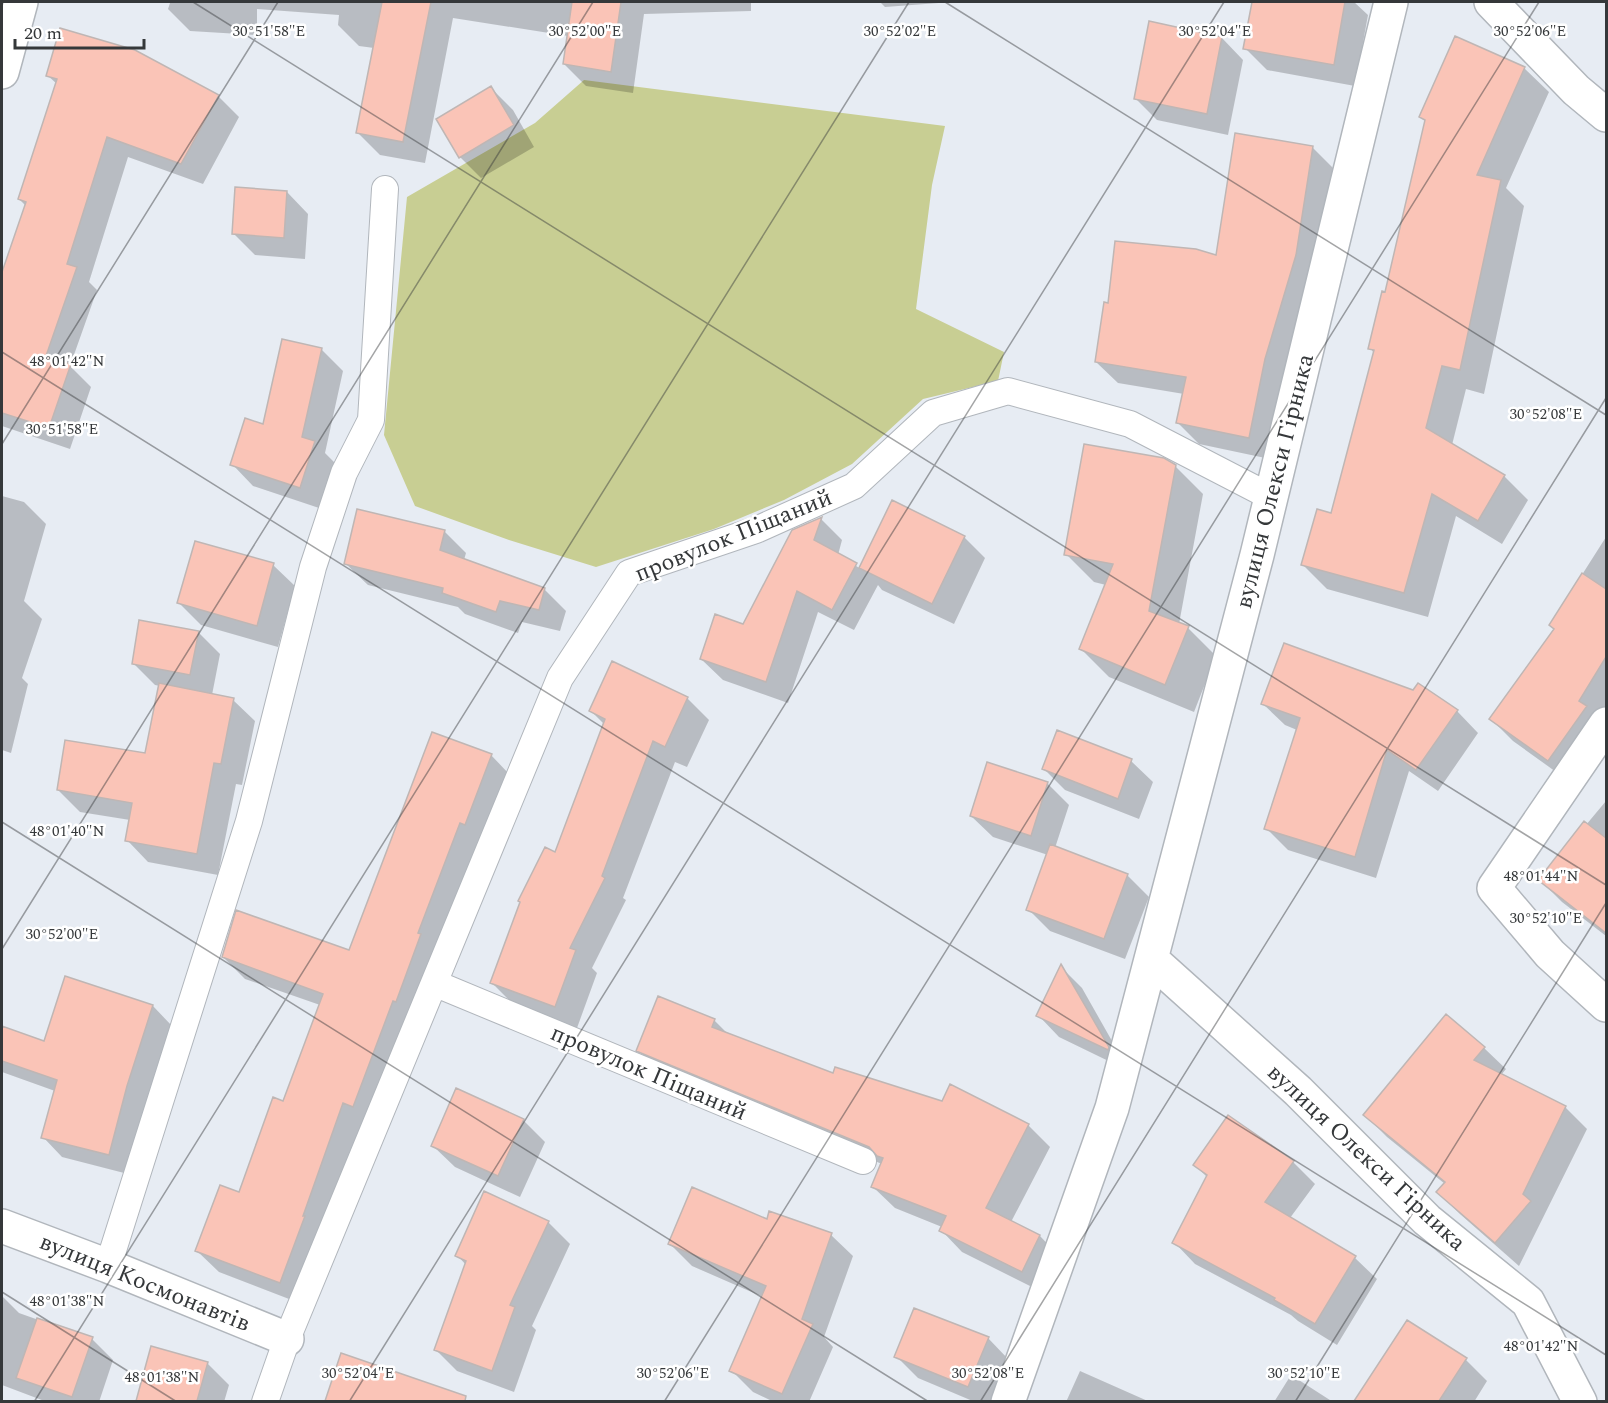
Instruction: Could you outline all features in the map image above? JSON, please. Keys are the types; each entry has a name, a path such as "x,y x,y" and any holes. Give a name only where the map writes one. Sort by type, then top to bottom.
{"street":[{"path":"2,72 21,2"},
{"name":"вулиця Олекси Гірника","path":"1008,1401 1112,1108 1270,497 1391,2"},
{"path":"1491,2 1576,90 1606,115"},
{"path":"1606,724 1494,888 1550,954 1606,1005"},
{"name":"вулиця Олекси Гірника","path":"1151,959 1298,1091 1427,1220 1528,1302 1580,1401"},
{"name":"вулиця Космонавтів","path":"2,1226 108,1266 287,1339"}],"lane":[{"path":"108,1266 249,821 313,567 344,473 371,420 385,189"},
{"name":"провулок Піщаний","path":"265,1401 287,1339 560,678 629,573 756,530 854,486 933,413 1008,391 1130,424 1270,497"},
{"name":"провулок Піщаний","path":"434,983 863,1161"}],"green space":[{"path":"584,80 945,126 932,185 916,309 1004,352 998,381 923,399 852,464 784,500 714,529 596,567 509,540 415,506 384,435 407,197 535,123"}],"building":[{"path":"382,2 431,2 403,142 356,133"},
{"path":"572,2 621,2 611,72 563,64"},
{"path":"1252,2 1345,2 1334,65 1243,49"},
{"path":"1149,21 1222,37 1207,114 1134,99"},
{"path":"60,28 135,50 219,95 181,164 107,137 67,264 77,267 46,356 71,364 49,428 2,413 2,272 26,202 18,199 57,79 46,76"},
{"path":"1455,36 1525,67 1477,175 1501,180 1460,370 1442,366 1426,428 1505,475 1478,521 1432,494 1404,593 1301,565 1317,509 1331,513 1374,350 1368,349 1382,291 1385,292 1425,120 1419,117"},
{"path":"491,86 514,125 459,158 436,119"},
{"path":"1235,133 1313,146 1296,255 1265,359 1249,438 1176,423 1186,377 1095,362 1104,302 1108,303 1115,241 1196,249 1216,255"},
{"path":"235,187 287,191 284,238 232,234"},
{"path":"282,339 322,348 302,437 315,441 300,488 230,465 245,418 263,424"},
{"path":"1084,444 1164,458 1176,465 1149,611 1189,626 1165,685 1079,649 1113,564 1064,555"},
{"path":"892,500 965,536 932,604 859,568"},
{"path":"357,509 445,530 440,550 545,588 539,610 500,601 496,612 442,593 443,588 344,564"},
{"path":"822,517 814,540 857,563 832,610 797,591 766,682 700,659 715,614 743,624 792,530"},
{"path":"195,541 274,563 257,626 177,603"},
{"path":"1582,573 1606,589 1606,657 1579,701 1587,706 1548,761 1489,719 1554,629 1549,625"},
{"path":"139,620 199,631 190,675 132,664"},
{"path":"1284,643 1413,690 1418,683 1458,710 1416,770 1387,750 1355,857 1264,829 1300,718 1261,704"},
{"path":"612,661 688,697 665,747 653,741 602,876 605,878 570,948 576,950 555,1007 490,983 520,902 518,901 545,847 555,852 605,719 589,711"},
{"path":"159,683 234,698 221,764 214,763 197,854 125,841 132,803 57,790 65,740 145,753"},
{"path":"1057,730 1132,759 1118,799 1042,769"},
{"path":"432,732 492,754 465,825 460,823 418,933 421,934 396,1002 393,1001 353,1107 343,1103 280,1283 195,1251 220,1185 239,1192 273,1097 283,1101 323,994 222,957 236,910 349,950"},
{"path":"987,762 1048,782 1031,836 970,816"},
{"path":"1584,821 1606,838 1606,933 1538,880"},
{"path":"1050,844 1128,874 1104,939 1026,910"},
{"path":"1061,964 1109,1047 1108,1050 1036,1016"},
{"path":"65,976 153,1005 127,1086 109,1155 41,1138 57,1080 2,1061 2,1026 44,1041"},
{"path":"658,996 715,1019 712,1027 833,1073 835,1067 942,1101 950,1084 1029,1124 986,1208 1040,1235 1022,1272 939,1231 946,1216 871,1187 883,1158 877,1156 869,1147 636,1051"},
{"path":"1446,1014 1485,1047 1474,1060 1566,1106 1523,1194 1531,1201 1495,1243 1436,1192 1445,1182 1363,1115"},
{"path":"456,1088 524,1119 498,1176 431,1146"},
{"path":"1228,1115 1294,1161 1265,1202 1356,1256 1315,1324 1274,1300 1275,1298 1172,1243 1207,1175 1193,1165"},
{"path":"692,1187 767,1219 769,1211 832,1233 802,1319 813,1324 782,1394 729,1371 766,1286 668,1244"},
{"path":"484,1191 549,1221 510,1305 515,1307 492,1371 434,1350 466,1261 455,1256"},
{"path":"914,1308 989,1337 968,1387 894,1357"},
{"path":"37,1318 93,1337 72,1397 16,1378"},
{"path":"1407,1320 1467,1358 1439,1401 1354,1401"},
{"path":"151,1346 208,1362 197,1401 136,1401"},
{"path":"341,1353 466,1396 465,1401 325,1401"}]}
